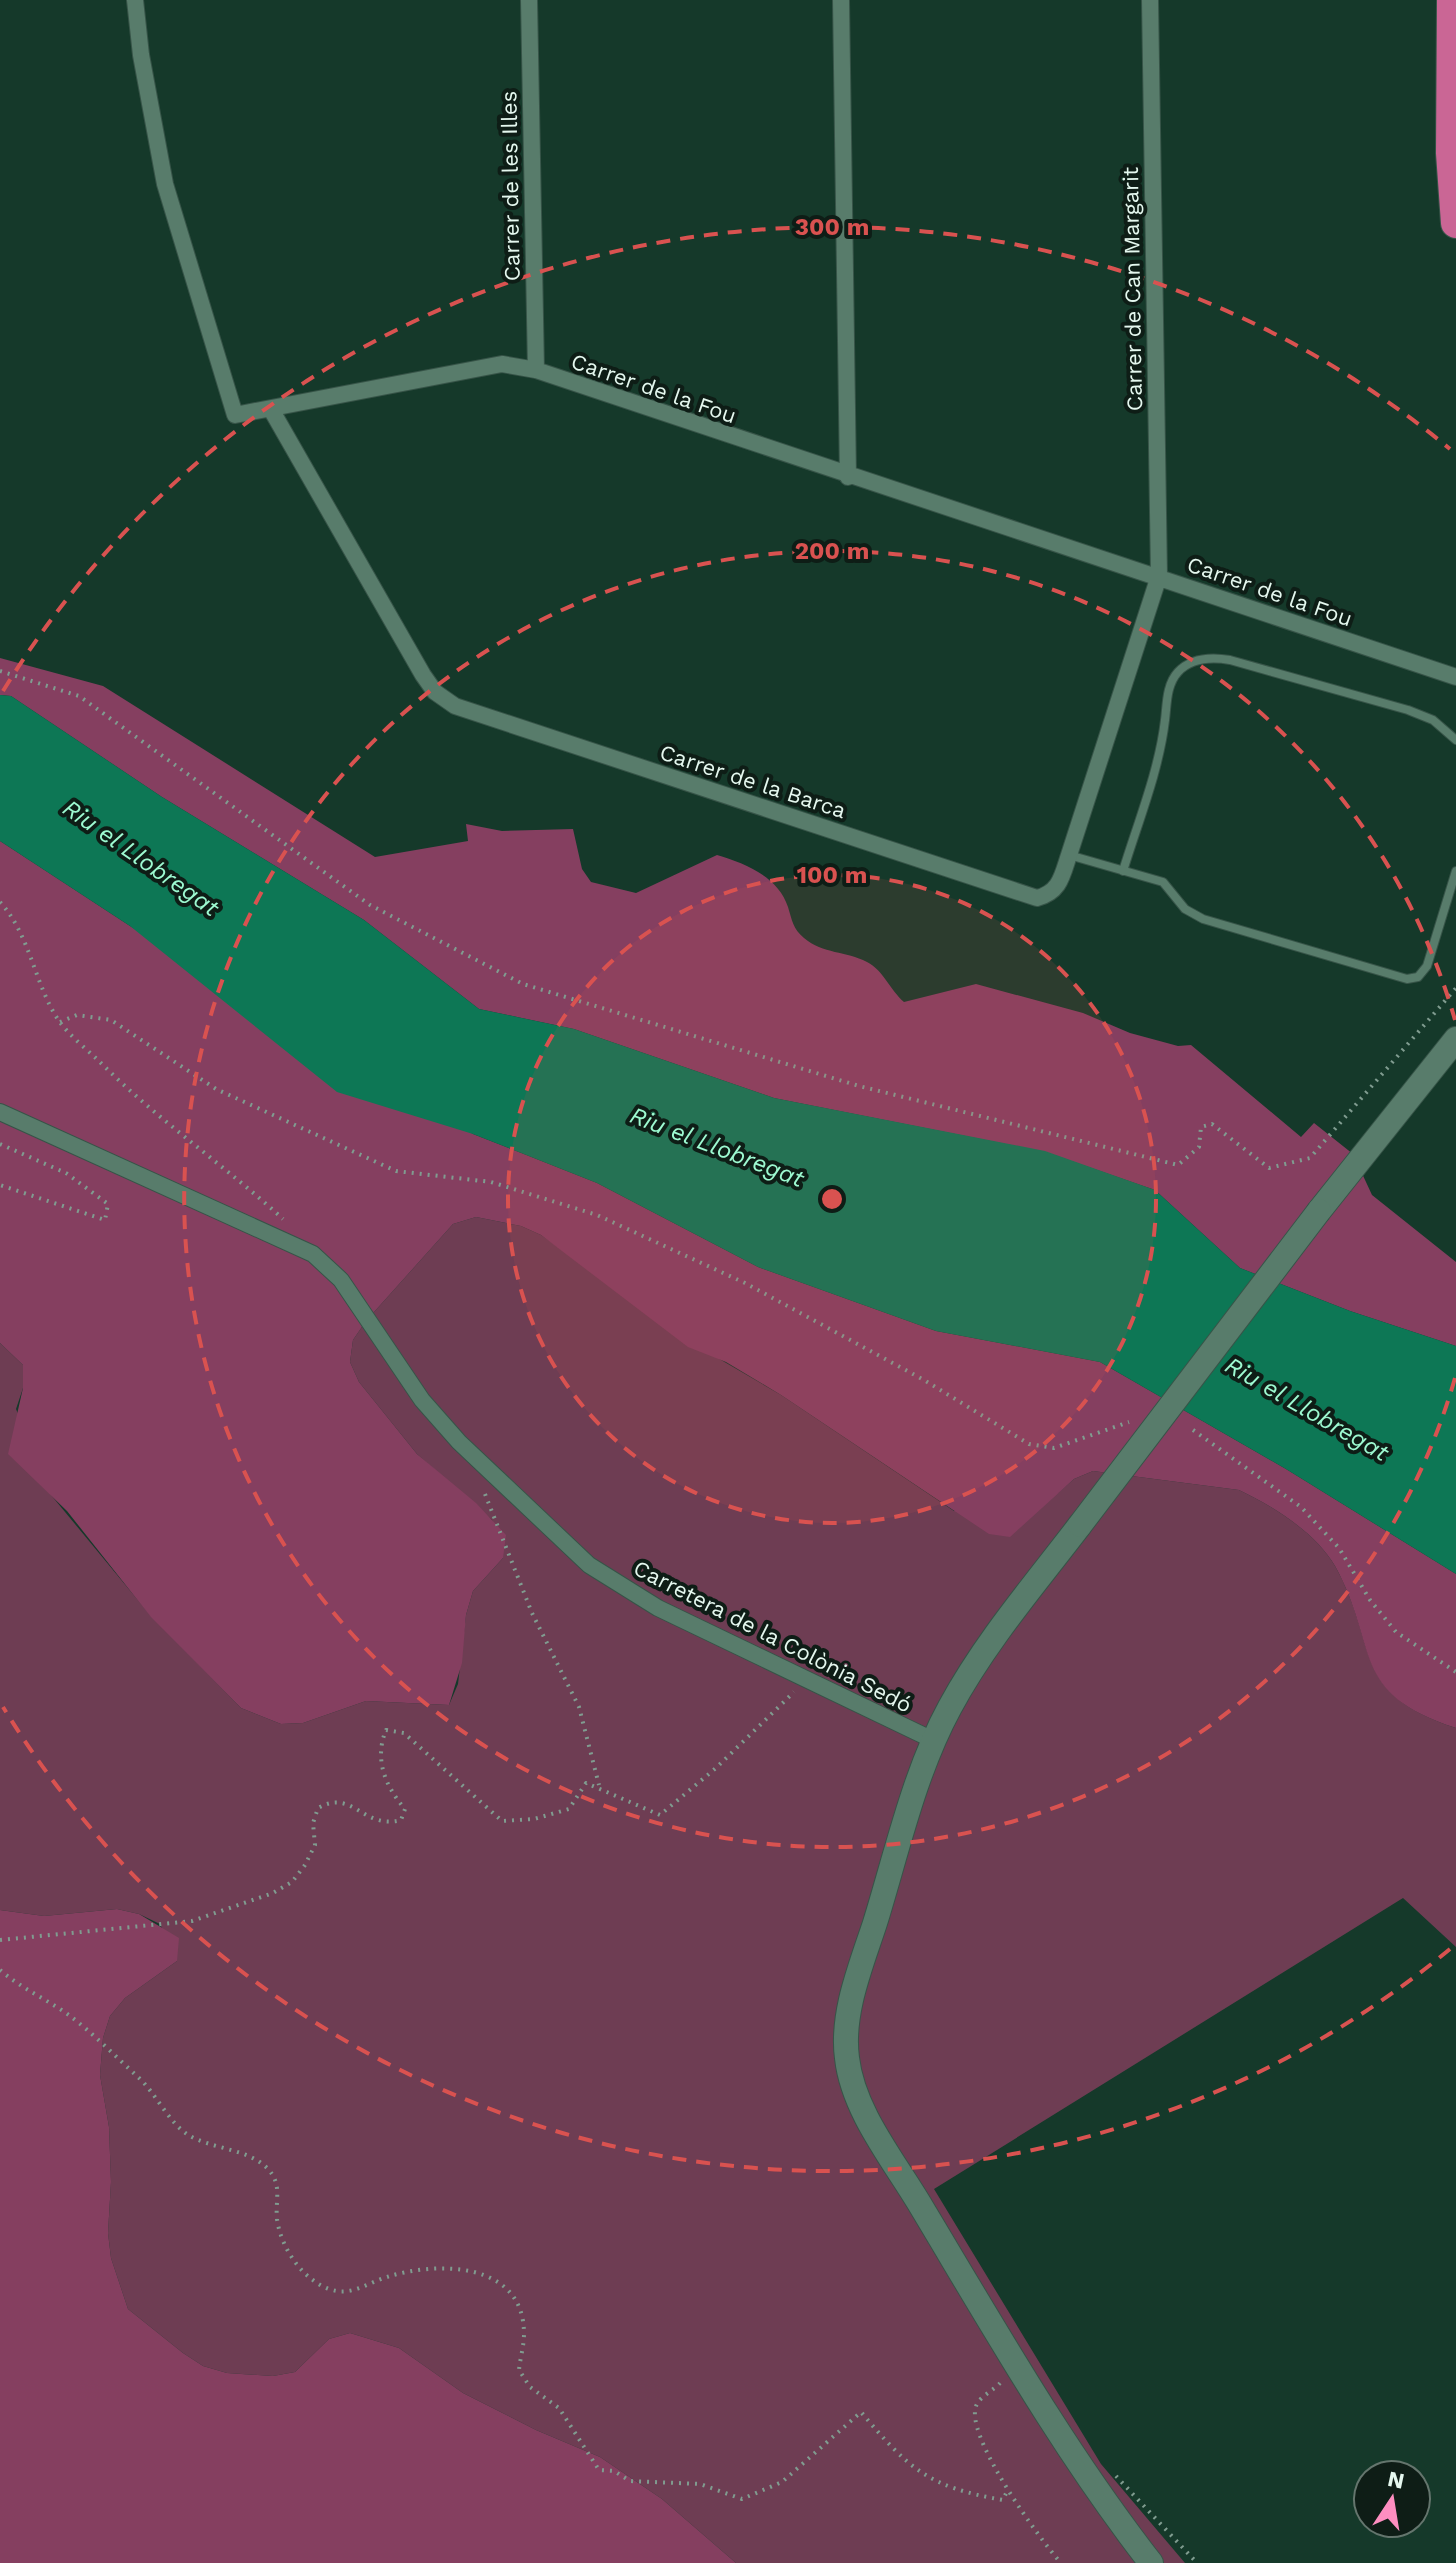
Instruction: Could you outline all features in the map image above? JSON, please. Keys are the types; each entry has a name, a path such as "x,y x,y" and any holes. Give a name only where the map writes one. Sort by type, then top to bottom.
{"highway":[{"path":"1452,0 1451,153 1456,223"}],"main road":[{"path":"1151,2563 1093,2481 1016,2362 867,2116 855,2092 847,2062 849,2010 933,1740 990,1644 1319,1211 1456,1039"}],"street":[{"name":"Carrer de la Fou","path":"135,0 141,55 165,184 235,415 272,411 502,364 536,370 848,477 1159,576 1456,677"},
{"name":"Carrer de les Illes","path":"529,0 536,370"},
{"path":"841,0 848,477"},
{"name":"Carrer de Can Margarit","path":"1150,0 1159,576"},
{"name":"Carrer de la Barca","path":"272,411 423,675 435,692 455,706 1037,898 1057,888 1159,576"},
{"name":"Carretera de la Colònia Sedó","path":"0,1112 313,1254 341,1280 422,1400 467,1450 589,1565 658,1608 933,1740"}],"lane":[{"path":"1123,871 1163,742 1169,687 1178,672 1192,663 1212,657 1230,660 1408,710 1433,720 1456,740"},
{"path":"1069,855 1163,882 1185,909 1203,919 1407,979 1418,977 1427,966 1456,871"}],"path":[{"path":"0,671 79,696 370,905 523,984 859,1086 1178,1165 1199,1147 1201,1127 1212,1124 1269,1168 1310,1158 1456,988"},
{"path":"0,902 13,916 39,985 60,1022 180,1134 282,1217 313,1254"},
{"path":"60,1022 77,1015 111,1020 216,1089 396,1171 491,1182 597,1215 745,1283 924,1380 1029,1444 1054,1448 1131,1421"},
{"path":"0,1144 66,1173 108,1204 105,1220 0,1185"},
{"path":"1193,1430 1301,1507 1339,1548 1370,1600 1396,1632 1456,1672"},
{"path":"467,1450 532,1613 579,1707 599,1785"},
{"path":"0,1940 192,1921 273,1893 292,1882 305,1865 315,1845 313,1823 318,1808 349,1803 372,1820 401,1820 405,1809 392,1794 381,1768 381,1743 386,1730 404,1733 502,1821 534,1819 569,1809 586,1783 599,1785 647,1812 667,1812 808,1680"},
{"path":"0,1970 21,1988 70,2016 141,2079 188,2135 259,2161 270,2171 278,2185 277,2219 282,2237 289,2253 308,2276 329,2289 347,2292 386,2277 421,2269 467,2268 498,2282 513,2298 521,2316 524,2334 519,2370 530,2387 559,2408 599,2470 614,2471 630,2481 700,2484 742,2499 782,2482 861,2412 911,2467 936,2483 1003,2500 1008,2489"},
{"path":"1016,2362 976,2404 974,2419 1008,2489 1061,2563"},
{"path":"1093,2481 1103,2472 1119,2477 1197,2563"}],"shaded area":[{"path":"0,658 103,686 375,857 468,841 466,824 502,831 573,829 582,869 591,882 636,893 717,855 749,867 768,879 783,896 795,928 804,938 819,947 867,962 878,970 904,1002 976,984 1083,1013 1130,1033 1178,1046 1191,1045 1301,1137 1314,1123 1353,1154 1372,1195 1456,1262 1456,1346 1350,1311 1240,1268 1155,1190 1045,1152 774,1098 574,1029 479,1009 364,920 162,797 11,696 0,695"},
{"path":"0,841 130,926 473,1134 597,1183 758,1267 936,1331 1100,1362 1286,1469 1456,1574 1456,1728 1422,1714 1398,1699 1382,1683 1372,1665 1349,1595 1327,1554 1293,1522 1239,1490 1093,1471 1074,1479 1010,1537 989,1534 781,1395 726,1362 688,1347 541,1235 521,1226 476,1217 453,1224 366,1321 353,1340 350,1362 359,1382 417,1454 476,1503 506,1535 503,1558 473,1591 466,1615 462,1663 449,1705 366,1701 303,1723 281,1724 241,1708 151,1617 67,1511 8,1454 23,1388 23,1365 0,1343"},
{"path":"476,1217 521,1226 541,1235 709,1353 781,1395 954,1511 1058,1493 1074,1479 1093,1471 1239,1490 1293,1522 1327,1554 1349,1595 1372,1664 1383,1683 1398,1699 1422,1714 1456,1728 1456,1947 1403,1898 934,2189 1101,2464 1185,2563 736,2563 662,2499 600,2457 536,2430 463,2393 399,2348 350,2333 329,2339 295,2372 273,2376 227,2373 203,2366 128,2309 111,2258 108,2233 111,2182 109,2127 100,2075 103,2038 110,2016 125,1998 177,1961 160,1924 139,1914 117,1909 44,1916 0,1910 0,1343 23,1365 23,1388 16,1409 51,1495 151,1616 241,1708 281,1724 303,1723 366,1701 449,1705 458,1684 466,1615 473,1591 503,1558 492,1520 417,1454 359,1382 350,1362 353,1340 366,1321 453,1224"},
{"path":"117,1909 139,1914 179,1938 177,1961 125,1998 110,2016 103,2038 100,2075 109,2127 111,2182 108,2233 111,2258 128,2309 203,2366 227,2373 273,2376 295,2372 329,2339 350,2333 399,2348 463,2393 536,2430 600,2457 662,2499 736,2563 0,2563 0,1910 44,1916"}],"water":[{"name":"Riu el Llobregat","path":"0,695 11,696 162,797 364,920 479,1009 574,1029 774,1098 1045,1151 1155,1190 1240,1268 1350,1311 1456,1346 1456,1574 1286,1469 1100,1362 936,1331 758,1267 597,1183 473,1134 337,1092 130,926 0,841"}]}
